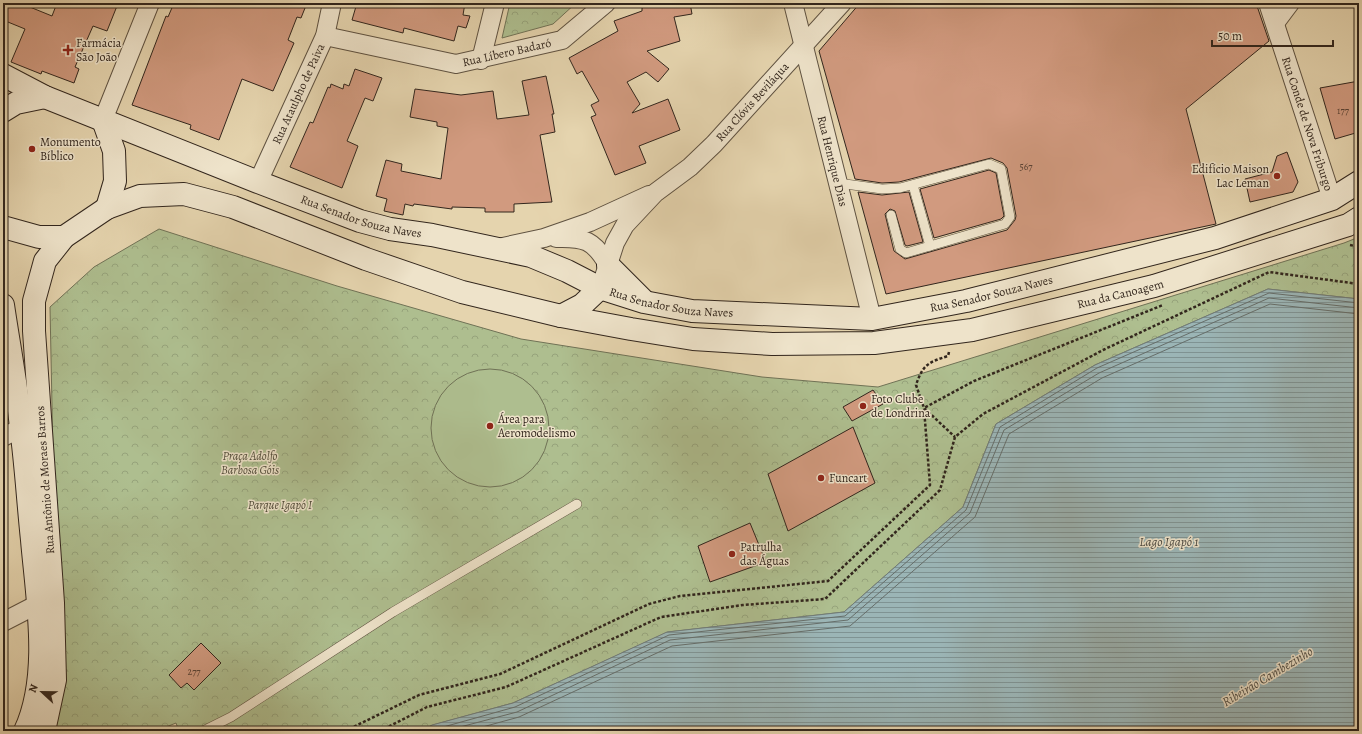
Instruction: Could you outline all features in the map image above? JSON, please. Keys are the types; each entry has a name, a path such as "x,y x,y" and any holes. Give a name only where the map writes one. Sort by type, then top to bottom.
{"main road":[{"name":"Rua Senador Souza Naves","path":"3,75 44,97 258,182 375,225 531,256 567,271 600,288 644,302 692,310 872,319 966,302 1215,238 1332,199 1359,182"},
{"path":"3,111 16,103 44,97"},
{"path":"103,120 114,151 115,181 107,208"},
{"name":"Rua Antônio de Moraes Barros","path":"32,728 55,680 53,603 39,385 34,331 34,301 45,261 64,237 107,208 140,196 184,194 234,207 366,259 462,292 561,316"},
{"name":"Rua da Canoagem","path":"561,316 693,339 772,344 874,342 972,330 1154,286 1348,225 1359,218"},
{"path":"3,227 39,237 64,237"},
{"path":"608,265 644,302"},
{"path":"561,316 577,308 600,288"},
{"name":"Rua Antônio de Moraes Barros","path":"3,305 12,432 38,604 40,658 32,728"},
{"path":"12,432 30,417 36,403 39,385"},
{"path":"38,604 47,612 49,620 50,664 55,680"}],"street":[{"path":"103,120 150,3"},
{"name":"Rua Ataulpho de Paiva","path":"258,182 325,36 332,3"},
{"path":"482,60 495,3"},
{"name":"Rua Líbero Badaró","path":"325,36 456,64 482,60 562,40 606,3"},
{"name":"Rua Henrique Dias","path":"793,3 872,319"},
{"name":"Rua Clóvis Beviláqua","path":"600,288 616,243 625,226 655,193 690,167 714,144 804,47 842,3"},
{"name":"Rua Conde de Nova Friburgo","path":"1268,3 1332,199"},
{"path":"1275,23 1290,3"},
{"name":"Rua Clóvis Beviláqua","path":"495,248 544,238 590,222 655,193"},
{"path":"544,238 578,237 592,243 601,253 608,265"},
{"path":"3,622 38,604"}],"lane":[{"path":"838,183 882,189 900,188 989,164 1001,169 1010,217 1005,224 906,253 900,249 890,215"},
{"path":"913,185 930,246"},
{"path":"203,731 231,717 393,612 577,504"}],"path":[{"path":"1344,243 1359,247"},
{"path":"380,731 427,707 506,687 661,616 743,605 825,599 940,490 955,437 983,414 1103,350 1268,272 1359,284"},
{"path":"924,408 974,381 1169,302"},
{"path":"345,731 419,695 500,674 649,604 680,596 828,581 930,485 924,408 916,385 919,376 930,362 948,356 950,352 946,349"},
{"path":"924,408 955,437"}],"green space":[{"path":"510,3 576,3 553,24 502,38"},
{"name":"Parque Igapó I","path":"159,229 337,286 521,339 762,377 878,387 1344,243 1359,237 1359,299 1268,289 1095,365 996,424 963,507 844,612 668,632 513,703 433,725 421,731 179,731 176,723 156,731 48,731 55,555 50,307 94,267"},
{"name":"Área para Aeromodelismo","path":"490,369 513,373 532,386 545,405 549,428 545,451 532,470 513,483 490,487 467,483 448,470 435,451 431,428 435,405 448,386 467,373"}],"water":[{"name":"Lago Igapó 1","path":"1268,289 1359,299 1359,731 421,731 432,725 513,703 667,632 844,612 963,507 996,424 1095,365"}],"building":[{"path":"3,3 20,3 52,16 57,3 108,3 117,6 107,31 93,26 75,67 79,69 74,83 42,71 41,74 11,62 25,29 3,20"},
{"path":"174,3 307,3 301,18 297,17 288,40 294,43 273,91 242,79 219,140 190,129 191,125 132,105 166,16 168,17"},
{"path":"357,3 465,3 463,15 470,16 466,28 458,26 454,41 404,28 403,33 352,20"},
{"path":"646,3 690,3 692,14 674,17 680,41 647,51 669,69 658,82 646,72 627,82 640,104 632,113 668,99 680,130 639,146 646,163 615,175 591,117 596,115 591,105 599,101 582,71 577,74 569,58 618,31 614,21 642,11 642,8 646,6"},
{"path":"860,3 1256,3 1269,41 1186,109 1216,224 886,294 858,192 882,195 909,192 923,242 907,246 905,245 895,211 890,209 885,214 894,251 905,259 1007,230 1015,220 1016,216 1007,168 1003,163 991,158 899,182 882,183 855,179 819,51"},
{"path":"355,69 382,78 373,101 365,98 347,141 358,146 342,188 290,167 310,122 313,123 328,87 330,88 331,84 343,89 344,84 349,86"},
{"path":"546,76 554,114 552,114 555,132 540,135 552,202 514,204 514,212 485,212 485,208 452,207 452,209 414,204 413,206 405,204 403,215 384,211 387,199 376,196 386,160 402,164 401,171 441,179 448,128 437,126 437,122 410,117 415,89 461,95 493,91 497,119 529,115 522,81"},
{"path":"1359,81 1359,132 1335,139 1320,88"},
{"name":"Edifício Maison Lac Leman","path":"1287,152 1298,182 1293,192 1250,202 1245,179 1272,172 1277,156"},
{"path":"989,170 996,173 1004,216 1001,219 934,238 920,189"},
{"name":"Foto Clube de Londrina","path":"873,390 883,404 852,421 843,407"},
{"name":"Funcart","path":"853,427 875,483 788,531 768,474"},
{"name":"Patrulha das Águas","path":"750,523 766,562 710,582 698,546"},
{"path":"201,643 221,663 194,690 187,683 181,688 169,675"}],"place":[{"name":"Farmácia São João","path":"68,50"},
{"name":"Monumento Bíblico","path":"32,149"},
{"name":"Edifício Maison Lac Leman","path":"1277,176"},
{"name":"Foto Clube de Londrina","path":"863,406"},
{"name":"Área para Aeromodelismo","path":"490,426"},
{"name":"Funcart","path":"821,478"},
{"name":"Patrulha das Águas","path":"732,554"}],"park label":[{"name":"Praça Adolfo Barbosa Góis","path":"250,463"}],"water label":[{"name":"Ribeirão Cambezinho","path":"1267,676"}]}
